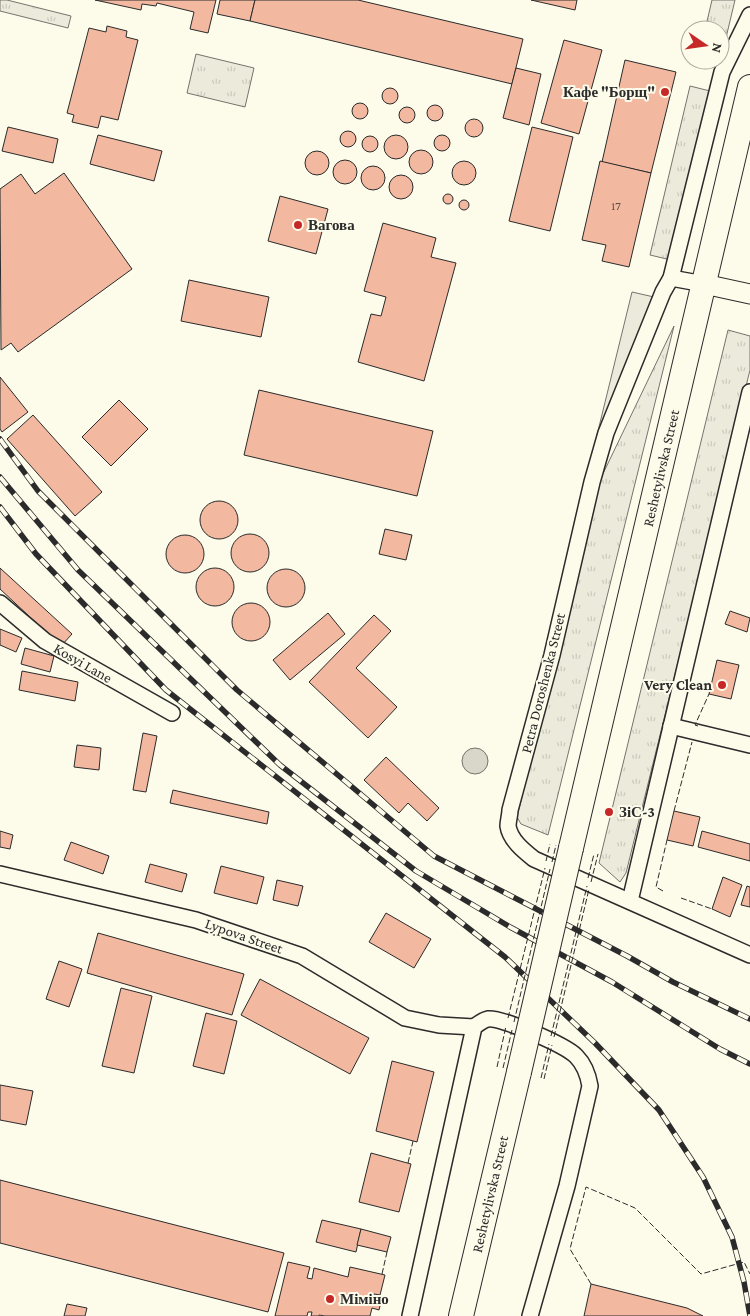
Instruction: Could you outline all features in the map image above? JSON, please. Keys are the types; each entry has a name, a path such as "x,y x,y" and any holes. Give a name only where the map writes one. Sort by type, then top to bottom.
{"main road":[{"name":"Reshetylivska Street","path":"461,1316 750,87"}],"street":[{"path":"750,15 722,72 671,278 750,294"},
{"name":"Petra Doroshenka Street","path":"671,278 663,292 606,433 594,474 552,655 510,810 508,826 516,841 534,859 750,955"},
{"path":"630,901 750,392"},
{"name":"Kosyi Lane","path":"0,603 44,641 172,713"},
{"path":"671,726 750,745"},
{"name":"Lypova Street","path":"0,874 196,920 302,956 405,1018 438,1025 474,1027"},
{"path":"410,1316 474,1027 486,1019 499,1020 563,1046 576,1056 587,1071 590,1086 567,1186 530,1316"}],"green space":[{"path":"0,0 7,0 71,16 68,28 0,11"},
{"path":"712,0 735,0 730,21 707,20"},
{"path":"196,54 254,68 245,107 187,93"},
{"path":"690,86 710,91 671,260 650,255"},
{"path":"674,326 548,835 521,824 517,817 599,482"},
{"path":"728,330 750,336 750,370 626,873 620,882 599,863"}],"shaded area":[{"path":"632,292 654,297 613,414 597,435"},
{"path":"475,748 485,751 488,761 485,771 475,774 465,771 462,761 465,751"}],"building":[{"path":"95,0 216,0 208,33 190,29 194,12 157,3 156,6 142,4 141,10"},
{"path":"220,0 255,0 250,21 217,14"},
{"path":"255,0 358,0 523,39 512,84 250,21"},
{"path":"531,0 577,0 575,10"},
{"path":"107,26 127,31 126,37 138,40 118,120 101,116 98,128 72,122 74,115 67,113 89,28 106,32"},
{"path":"564,40 602,50 579,134 541,123"},
{"path":"625,60 676,72 651,173 602,162"},
{"path":"516,68 541,74 529,125 503,118"},
{"path":"390,88 396,90 398,96 396,102 390,104 384,102 382,96 384,90"},
{"path":"360,103 366,105 368,111 366,117 360,119 354,117 352,111 354,105"},
{"path":"435,105 441,107 443,113 441,119 435,121 429,119 427,113 429,107"},
{"path":"407,107 413,109 415,115 413,121 407,123 401,121 399,115 401,109"},
{"path":"474,119 480,122 483,128 480,134 474,137 468,134 465,128 468,122"},
{"path":"8,127 58,139 53,163 2,151"},
{"path":"532,127 573,137 550,231 509,221"},
{"path":"348,131 354,133 356,139 354,145 348,147 342,145 340,139 342,133"},
{"path":"98,135 162,151 154,181 90,164"},
{"path":"396,135 401,136 407,142 407,152 401,158 396,159 391,158 385,152 384,147 385,142 391,136"},
{"path":"442,135 448,137 450,143 448,149 442,151 436,149 434,143 436,137"},
{"path":"370,136 376,138 378,144 376,150 370,152 364,150 362,144 364,138"},
{"path":"421,150 426,151 432,157 432,167 426,173 421,174 416,173 410,167 409,162 410,157 416,151"},
{"path":"317,151 322,152 328,158 328,168 322,174 317,175 312,174 306,168 305,163 306,158 312,152"},
{"path":"345,160 350,161 356,167 356,177 350,183 345,184 340,183 334,177 333,172 334,167 340,161"},
{"path":"464,161 469,162 475,168 475,178 469,184 464,185 459,184 453,178 452,173 453,168 459,162"},
{"path":"600,161 651,173 629,267 602,261 606,245 582,240"},
{"path":"373,166 378,167 384,173 384,183 378,189 373,190 368,189 362,183 361,178 362,173 368,167"},
{"path":"64,173 132,269 18,352 11,343 1,350 0,189 21,174 35,194"},
{"path":"401,175 406,176 412,182 412,192 406,198 401,199 396,198 390,192 389,187 390,182 396,176"},
{"path":"446,194 450,194 453,199 452,203 446,204 443,201 443,197"},
{"name":"Вагова","path":"280,196 328,209 316,254 268,241"},
{"path":"462,200 466,200 469,205 468,209 462,210 459,207 459,203"},
{"path":"383,223 436,238 431,257 456,263 424,381 358,362 371,314 381,316 386,297 364,291"},
{"path":"189,280 269,297 261,337 181,321"},
{"path":"0,377 28,412 2,432 0,429"},
{"path":"259,390 433,431 417,496 244,455"},
{"path":"119,400 148,429 111,466 82,437"},
{"path":"33,415 102,492 75,516 7,439"},
{"path":"219,501 232,507 238,520 232,533 219,539 206,533 200,520 206,507"},
{"path":"385,529 412,535 406,560 379,554"},
{"path":"250,534 263,540 269,553 263,566 250,572 237,566 231,553 237,540"},
{"path":"185,535 198,541 204,554 198,567 185,573 172,567 166,554 172,541"},
{"path":"0,568 72,634 61,646 0,589"},
{"path":"215,568 228,574 234,587 228,600 215,606 202,600 196,587 202,574"},
{"path":"286,569 299,575 305,588 299,601 286,607 273,601 267,588 273,575"},
{"path":"251,603 264,609 270,622 264,635 251,641 238,635 232,622 238,609"},
{"path":"730,611 750,618 747,632 725,624"},
{"path":"328,613 345,634 290,680 273,660"},
{"path":"374,615 391,631 356,668 397,707 368,738 309,682"},
{"path":"0,629 22,638 16,652 0,645"},
{"path":"25,648 54,656 50,672 21,664"},
{"name":"Very Clean","path":"717,660 739,665 731,699 709,694"},
{"path":"22,671 78,682 75,701 19,690"},
{"path":"143,733 157,736 146,792 133,790"},
{"path":"77,745 101,748 99,770 74,767"},
{"path":"386,757 439,808 427,821 408,803 399,813 364,780"},
{"path":"173,790 269,812 267,824 170,803"},
{"path":"674,811 700,817 693,846 667,840"},
{"path":"0,831 13,835 10,849 0,847"},
{"path":"702,831 750,844 750,861 698,847"},
{"path":"71,842 109,856 103,874 64,860"},
{"path":"150,864 187,874 182,892 145,882"},
{"path":"221,866 264,877 257,904 214,893"},
{"path":"723,877 742,885 730,917 712,909"},
{"path":"277,880 303,886 298,906 273,900"},
{"path":"747,886 750,887 750,907 741,905"},
{"path":"386,913 431,939 414,968 369,942"},
{"path":"98,933 244,974 232,1015 87,973"},
{"path":"59,961 82,969 69,1007 46,999"},
{"path":"260,979 369,1038 350,1074 241,1015"},
{"path":"121,988 152,996 134,1073 102,1066"},
{"path":"206,1013 237,1021 224,1074 193,1066"},
{"path":"392,1061 434,1072 417,1142 376,1131"},
{"path":"0,1085 33,1091 26,1125 0,1120"},
{"path":"371,1153 411,1164 399,1212 359,1202"},
{"path":"0,1180 284,1253 268,1312 0,1243"},
{"path":"322,1220 361,1229 356,1252 316,1242"},
{"path":"361,1229 391,1237 387,1252 357,1245"},
{"path":"288,1262 310,1267 307,1278 312,1279 314,1268 348,1277 350,1267 385,1275 380,1295 374,1294 373,1300 381,1302 379,1310 372,1308 370,1316 311,1316 312,1312 308,1312 307,1316 275,1316"},
{"path":"591,1284 687,1308 703,1316 584,1316"},
{"path":"67,1304 87,1308 85,1316 64,1316"}],"railway":[{"path":"0,439 38,491 237,690 434,856 627,956 673,982 750,1019"},
{"path":"0,477 78,570 280,765 416,871 510,927 612,982 720,1049 750,1064"},
{"path":"0,507 36,554 166,690 505,957 595,1043 659,1110 703,1177 732,1237 744,1282 750,1316"}],"fence":[{"path":"698,726 695,725 709,694"},
{"path":"674,811 692,742"},
{"path":"663,891 656,887 667,840"},
{"path":"546,861 550,844"},
{"path":"552,862 556,845"},
{"path":"588,878 594,854"},
{"path":"591,882 598,854"},
{"path":"508,1018 545,868"},
{"path":"514,1022 550,869"},
{"path":"551,1036 587,886"},
{"path":"554,1037 589,889"},
{"path":"681,898 712,909"},
{"path":"497,1067 506,1026"},
{"path":"503,1068 512,1030"},
{"path":"541,1078 549,1044"},
{"path":"544,1079 552,1045"},
{"path":"408,1163 413,1141"},
{"path":"591,1284 570,1249 586,1187 635,1208 701,1274 744,1262 750,1274"},
{"path":"382,1274 387,1252"}],"place":[{"name":"Кафе \"Борщ\"","path":"665,92"},
{"name":"Вагова","path":"298,225"},
{"name":"Very Clean","path":"722,685"},
{"name":"ЗіС-3","path":"609,812"},
{"name":"Міміно","path":"330,1299"}]}
